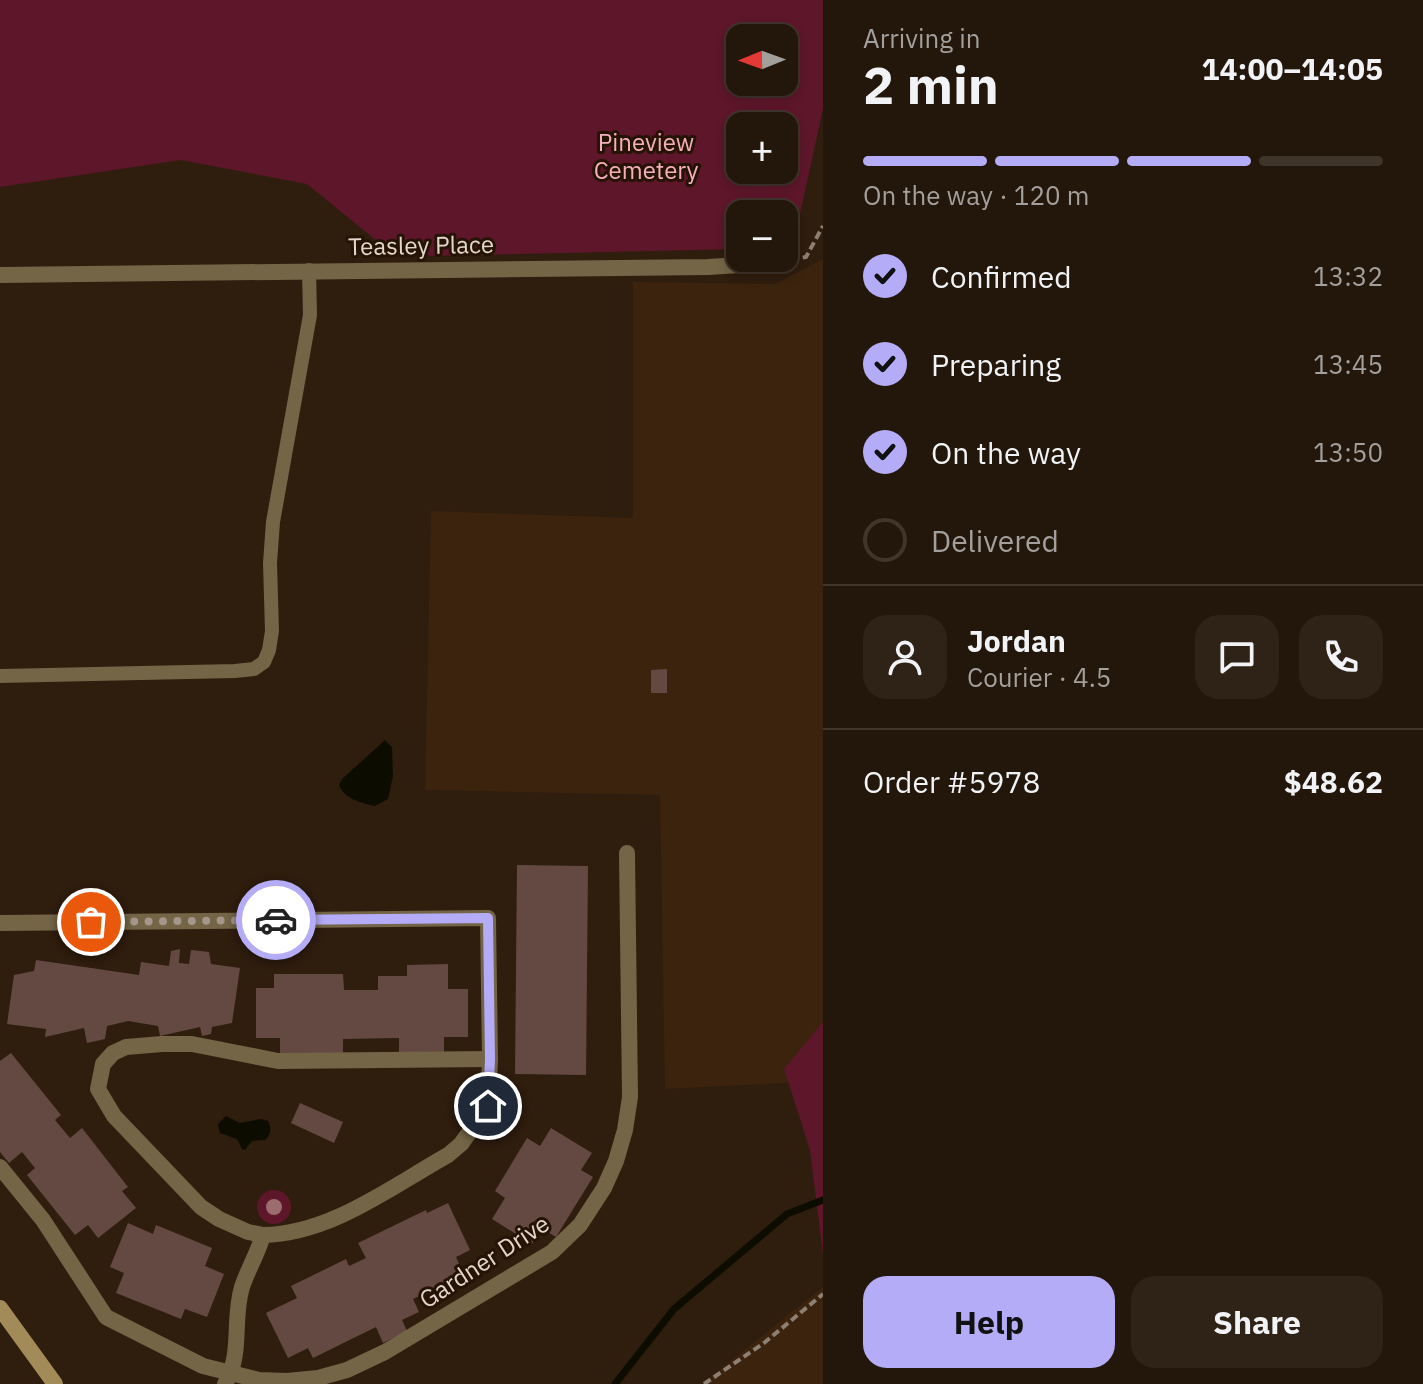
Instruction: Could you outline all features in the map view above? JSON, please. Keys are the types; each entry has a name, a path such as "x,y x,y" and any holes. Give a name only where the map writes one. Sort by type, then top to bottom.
{"main road":[{"path":"0,1308 55,1384"}],"street":[{"name":"Teasley Place","path":"0,275 726,266"},
{"name":"Gardner Drive","path":"0,1167 43,1220 106,1317 203,1366 228,1378 287,1381 318,1378 347,1370 385,1352 552,1252 593,1208 616,1161 630,1097 627,853"},
{"path":"0,923 488,918 490,1059 488,1106 476,1126 448,1155 325,1224 286,1235 248,1232 201,1207 114,1116 98,1089 103,1064 113,1053 126,1047 192,1044 278,1061 490,1059"},
{"path":"228,1378 237,1352 236,1318 242,1286 263,1235"}],"lane":[{"path":"0,676 235,671 254,669 264,662 272,631 270,563 273,522 310,315 309,270"}],"path":[{"path":"798,258 806,257 823,226"},
{"path":"704,1384 764,1343 823,1294"}],"shaded area":[{"path":"823,259 823,1081 665,1089 660,795 425,790 431,511 633,518 633,282 775,284"},
{"path":"385,740 392,747 393,776 388,799 375,806 349,797 339,785 342,779"},
{"path":"226,1116 240,1123 261,1119 268,1121 270,1133 265,1140 252,1141 245,1150 242,1149 237,1139 220,1133 218,1124"},
{"path":"823,1287 823,1384 702,1384"}],"green space":[{"name":"Pineview Cemetery","path":"0,0 823,0 823,109 798,223 798,200 726,200 726,249 431,256 377,241 307,184 181,160 0,187"},
{"path":"823,1022 823,1255 810,1150 784,1069"},
{"path":"274,1190 286,1195 291,1207 286,1219 274,1224 262,1219 257,1207 262,1195"}],"building":[{"path":"667,669 667,693 651,693 651,670"},
{"path":"517,865 588,866 586,1075 515,1074"},
{"path":"180,949 179,963 189,964 191,950 209,952 211,964 240,968 232,1023 212,1027 211,1034 202,1036 200,1027 160,1036 158,1026 128,1021 107,1026 105,1039 87,1043 84,1028 45,1037 46,1029 7,1024 14,975 34,971 36,960 139,975 141,962 169,966 171,951"},
{"path":"448,964 448,989 468,989 468,1037 444,1037 444,1053 399,1052 399,1038 343,1039 343,1053 280,1053 280,1038 256,1038 256,988 274,988 274,974 343,974 344,990 378,990 378,976 407,976 407,965"},
{"path":"11,1053 61,1115 55,1120 70,1138 82,1128 128,1187 122,1191 136,1208 98,1238 88,1225 75,1235 27,1175 35,1168 22,1152 9,1163 0,1152 0,1061"},
{"path":"300,1103 343,1122 334,1143 291,1123"},
{"path":"551,1128 592,1153 581,1170 593,1177 556,1237 541,1228 532,1244 492,1219 505,1198 495,1191 527,1138 540,1146"},
{"path":"448,1203 470,1250 456,1257 464,1275 413,1299 419,1312 402,1320 407,1331 383,1343 376,1327 313,1358 308,1348 288,1358 266,1313 297,1298 291,1286 346,1259 349,1266 366,1258 358,1243 426,1210 427,1213"},
{"path":"128,1223 153,1234 156,1225 212,1248 205,1266 224,1274 207,1317 185,1309 181,1319 116,1293 124,1273 110,1267"}],"waterway":[{"path":"615,1384 674,1309 787,1214 823,1200"}],"way so far":[{"path":"91,922 276,920"}],"route":[{"path":"276,920 488,918 488,1106"}]}
